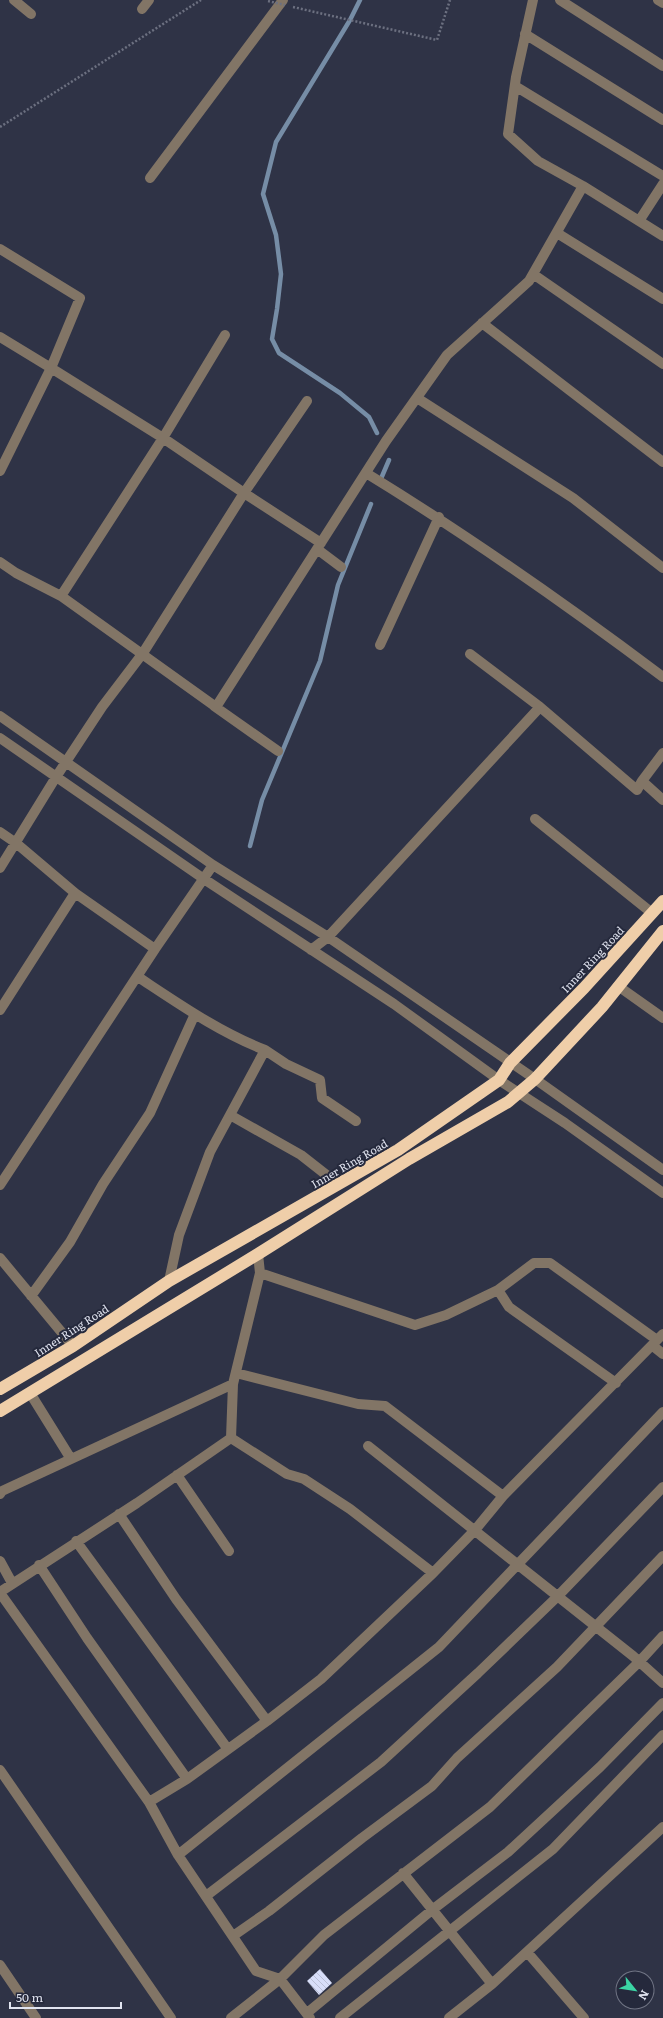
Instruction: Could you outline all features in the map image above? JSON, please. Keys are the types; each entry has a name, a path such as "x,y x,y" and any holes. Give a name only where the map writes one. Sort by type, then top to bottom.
{"highway":[{"name":"Inner Ring Road","path":"0,1389 73,1346 169,1281 398,1150 498,1080 510,1063 584,988 663,901"},
{"path":"0,1411 258,1254 408,1159 508,1102 535,1078 618,986 663,931"}],"street":[{"path":"14,0 31,14"},
{"path":"142,9 149,0"},
{"path":"533,0 515,86 508,134 538,161 583,186 663,236"},
{"path":"560,0 663,66"},
{"path":"658,0 663,3"},
{"path":"150,178 284,2"},
{"path":"525,34 663,120"},
{"path":"515,86 663,176"},
{"path":"639,221 663,184"},
{"path":"214,706 216,707 366,473 417,398 448,355 529,281 583,186"},
{"path":"557,233 663,299"},
{"path":"0,250 80,298 51,368 4,454 0,471"},
{"path":"533,274 663,364"},
{"path":"482,323 663,462"},
{"path":"61,596 163,438 225,335"},
{"path":"0,337 163,438 319,546 341,567"},
{"path":"417,398 573,498 663,568"},
{"path":"0,868 56,777 102,707 143,653 244,493 307,401"},
{"path":"366,473 439,518 578,613 663,677"},
{"path":"380,645 439,518"},
{"path":"0,562 16,573 61,596 143,653 278,751"},
{"path":"470,654 540,707 637,790 663,753"},
{"path":"311,950 328,937 540,707"},
{"path":"0,716 213,865 328,937 510,1063 535,1078 663,1170"},
{"path":"0,738 204,879 394,1004 498,1080 565,1123 663,1193"},
{"path":"642,781 663,800"},
{"path":"535,819 652,913"},
{"path":"0,832 16,843 75,893 155,949"},
{"path":"0,1185 155,949 213,865"},
{"path":"0,1010 75,893"},
{"path":"138,977 195,1014 238,1039 265,1050 286,1064 320,1080 322,1098 356,1120"},
{"path":"618,986 663,1018"},
{"path":"31,1296 70,1242 103,1184 150,1113 195,1014"},
{"path":"169,1281 179,1235 210,1152 265,1050"},
{"path":"230,1115 301,1155 338,1184"},
{"path":"231,1438 233,1384 260,1273 258,1254"},
{"path":"0,1258 73,1346"},
{"path":"260,1273 414,1325 446,1314 498,1290 534,1264 550,1263 658,1340 663,1354"},
{"path":"498,1290 509,1307 616,1383"},
{"path":"149,1802 187,1779 227,1748 267,1721 321,1678 433,1572 474,1530 503,1496 658,1340"},
{"path":"236,1373 358,1404 385,1406 503,1496"},
{"path":"0,1494 2,1491 233,1384"},
{"path":"30,1393 71,1459"},
{"path":"178,1855 439,1647 663,1412"},
{"path":"231,1438 119,1514 12,1583 0,1593 149,1802 178,1855 256,1971 280,1980 309,2016 432,1910 508,1852 600,1767 663,1704"},
{"path":"231,1438 287,1474 304,1479 350,1509 433,1572"},
{"path":"368,1446 639,1662 663,1683"},
{"path":"177,1475 229,1551"},
{"path":"206,1896 381,1762 478,1673 557,1597 663,1487"},
{"path":"119,1514 176,1599 267,1721"},
{"path":"76,1541 227,1748"},
{"path":"233,1936 269,1911 362,1838 432,1786 456,1758 557,1667 594,1626 663,1556"},
{"path":"0,1561 12,1583"},
{"path":"39,1565 87,1638 187,1779"},
{"path":"231,2018 280,1980 324,1935 490,1806 639,1662 663,1636"},
{"path":"340,2018 553,1849 663,1735"},
{"path":"0,1770 171,2018"},
{"path":"449,2018 492,1984 663,1827"},
{"path":"403,1873 492,1984"},
{"path":"527,1952 584,2018"},
{"path":"0,1965 36,2018"}],"path":[{"path":"0,127 201,0"},
{"path":"268,1 284,2 437,40 450,0"}],"building":[{"path":"320,1969 332,1983 319,1995 307,1981"}],"waterway":[{"path":"360,0 350,20 276,142 263,194 276,235 281,274 272,339 279,353 340,393 369,417 377,433"},
{"path":"380,481 389,460"},
{"path":"250,846 262,800 320,661 338,585 371,504"}]}
